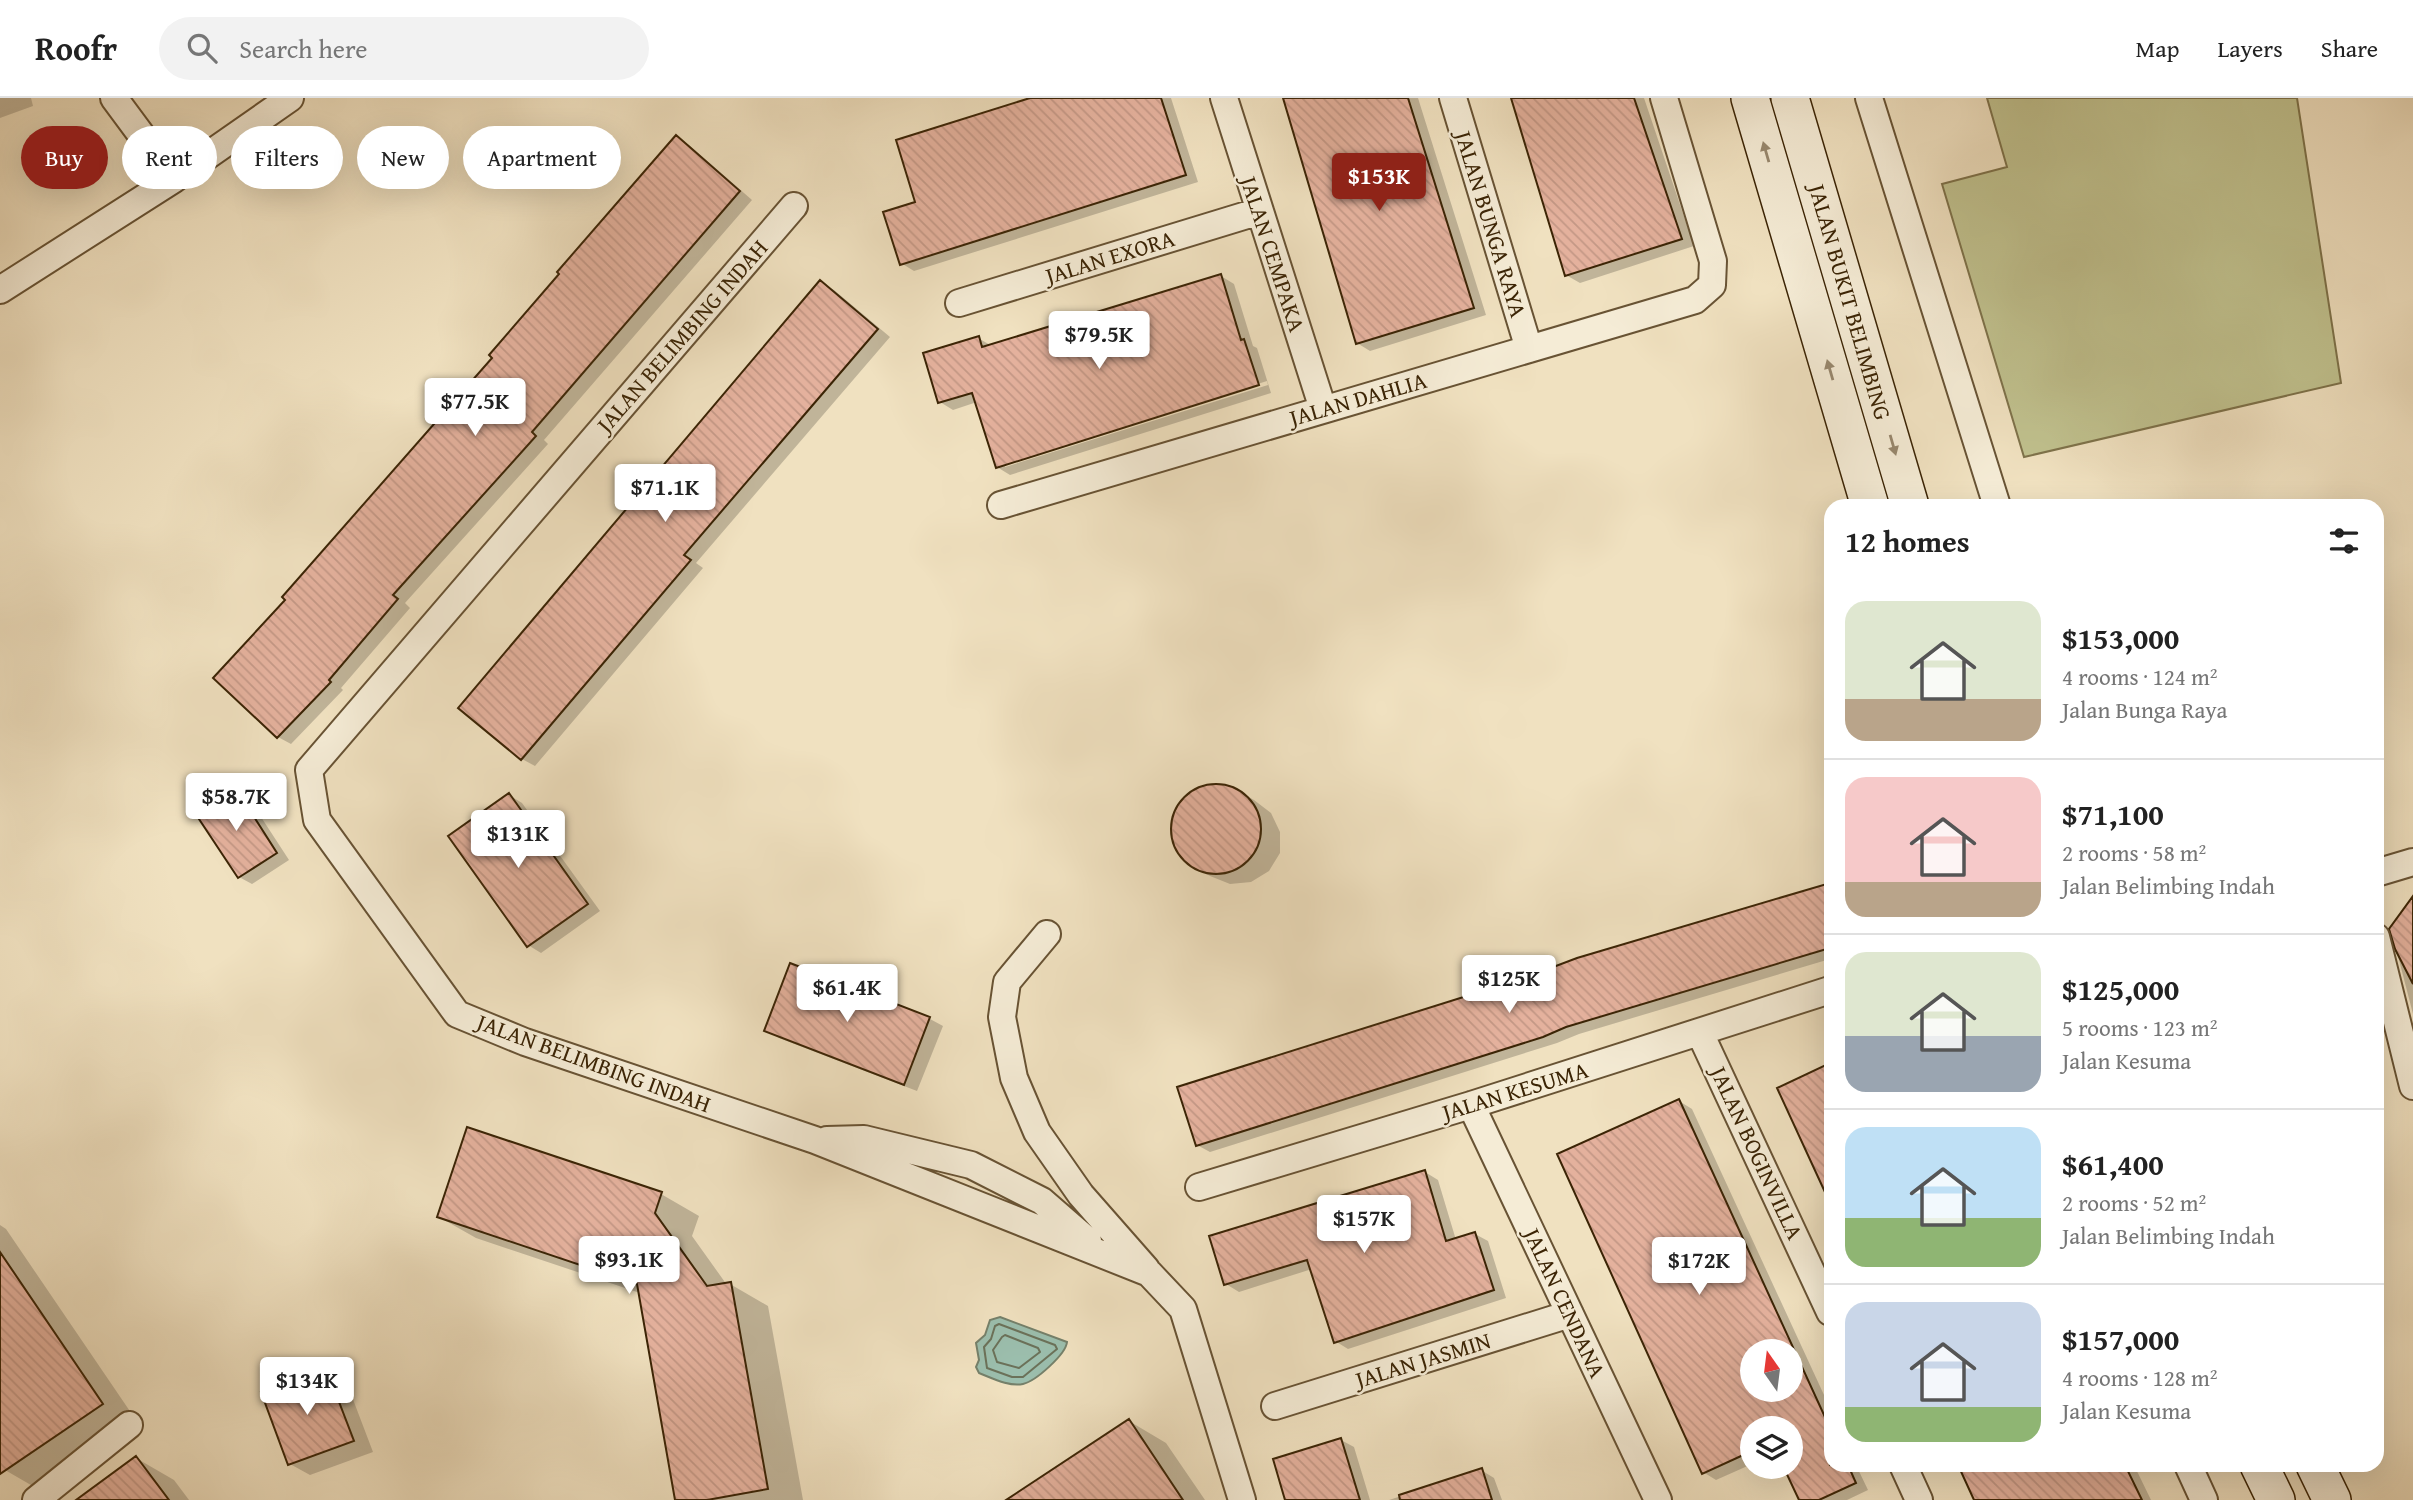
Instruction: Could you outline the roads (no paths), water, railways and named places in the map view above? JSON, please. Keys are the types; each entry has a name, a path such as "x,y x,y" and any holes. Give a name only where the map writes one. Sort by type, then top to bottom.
{"main road":[{"name":"JALAN BUKIT BELIMBING","path":"1750,98 1868,499"},
{"name":"JALAN BUKIT BELIMBING","path":"1790,98 1908,499"},
{"path":"2262,1472 2276,1500"},
{"path":"2318,1472 2332,1500"}],"street":[{"path":"114,98 135,126"},
{"path":"217,148 290,98"},
{"name":"JALAN CEMPAKA","path":"1224,98 1323,409"},
{"name":"JALAN BUNGA RAYA","path":"1453,98 1529,349"},
{"name":"JALAN DAHLIA","path":"1001,505 1695,300 1712,285 1713,261 1664,98"},
{"path":"1869,98 1995,499"},
{"path":"0,290 157,189"},
{"name":"JALAN BELIMBING INDAH","path":"794,206 309,769 317,820 457,1014 525,1042 815,1140 1149,1273 1183,1309 1241,1500"},
{"name":"JALAN EXORA","path":"959,303 1260,211"},
{"path":"2384,871 2413,862"},
{"path":"1047,934 1007,982 1002,1017 1014,1077 1037,1132 1081,1195 1149,1273"},
{"path":"2384,969 2413,1086"},
{"name":"JALAN KESUMA","path":"1199,1186 1471,1105 1824,992"},
{"name":"JALAN BOGINVILLA","path":"1700,1033 1824,1299"},
{"name":"JALAN CENDANA","path":"1471,1105 1658,1500"},
{"name":"JALAN JASMIN","path":"1275,1406 1570,1314"},
{"path":"36,1500 128,1425"},
{"path":"1906,1472 1919,1500"},
{"path":"2191,1472 2204,1500"}],"water":[{"path":"1000,1317 1067,1342 1062,1353 1035,1378 1023,1384 1006,1383 979,1373 976,1367 979,1360 976,1343 985,1335 990,1320"}]}
